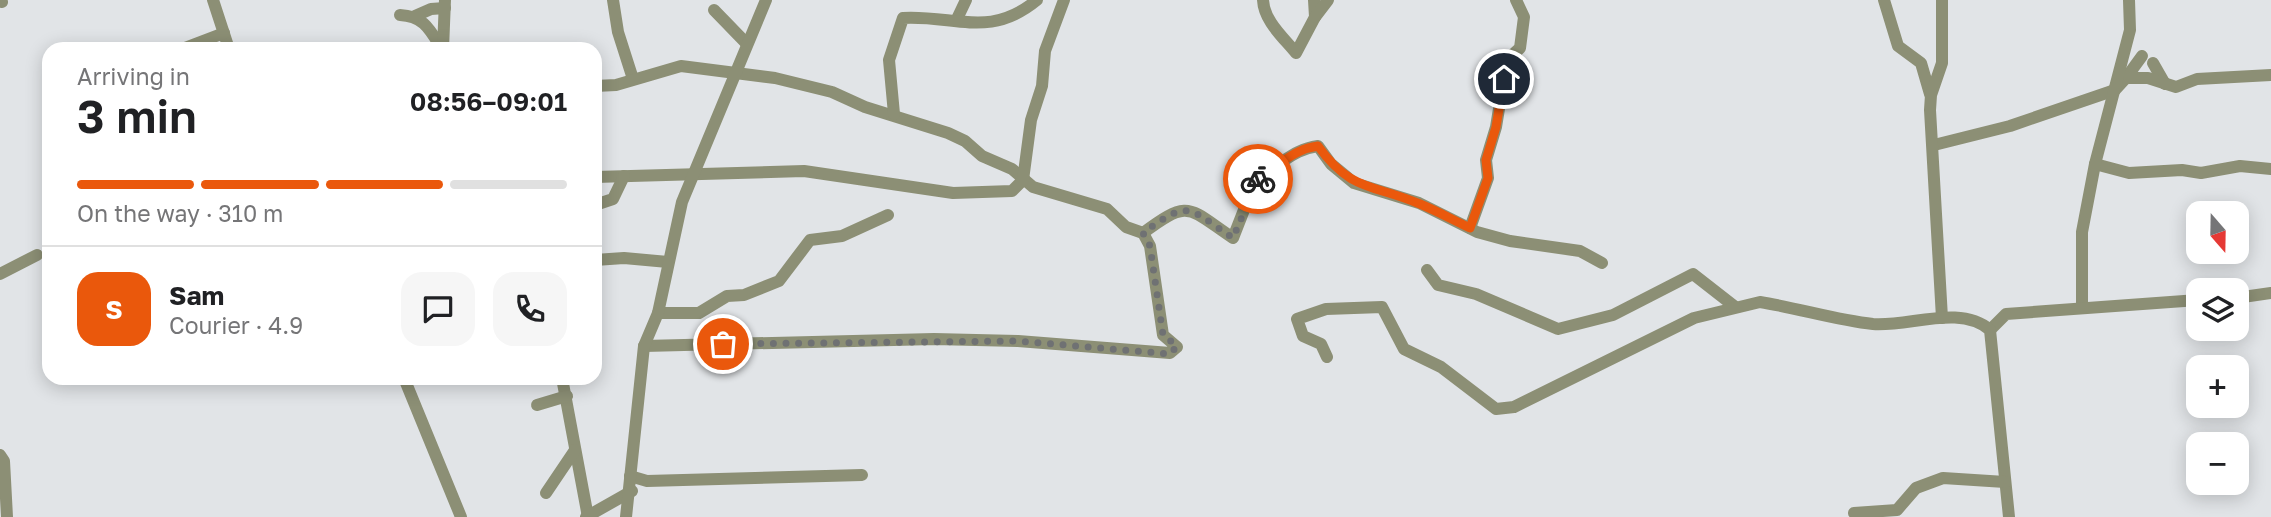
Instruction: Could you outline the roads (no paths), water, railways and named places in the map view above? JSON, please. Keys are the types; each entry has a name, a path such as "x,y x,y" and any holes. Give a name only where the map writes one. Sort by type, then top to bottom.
{"street":[{"path":"213,0 227,42"},
{"path":"613,0 618,32 633,79"},
{"path":"626,517 644,346 658,313 682,202 766,0"},
{"path":"956,21 966,0"},
{"path":"894,114 889,60 903,18 970,24 1008,18 1037,0"},
{"path":"602,177 823,172 970,193 1012,191 1023,180 1031,120 1042,86 1045,51 1064,0"},
{"path":"1263,0 1264,11 1272,24 1296,53 1328,0"},
{"path":"1314,0 1315,18"},
{"path":"1470,228 1488,178 1486,160 1496,127 1507,60 1520,48 1524,17 1516,0"},
{"path":"1884,0 1898,46 1921,63 1931,98 1942,318"},
{"path":"1931,98 1942,63 1942,0"},
{"path":"2082,306 2082,232 2095,164 2130,30 2129,0"},
{"path":"400,15 415,16 445,4 443,42"},
{"path":"714,10 747,44"},
{"path":"415,16 425,23 438,42"},
{"path":"200,42 224,33"},
{"path":"1934,145 2010,126 2116,90 2148,59 2165,84"},
{"path":"602,86 616,85 673,66 735,73 812,87 965,141 974,151 1012,169 1033,187 1107,209 1126,227 1143,233 1150,246 1163,335 1177,346 1170,354 1018,341 958,340 644,346"},
{"path":"2126,78 2148,78 2176,87 2197,79 2271,75"},
{"path":"1143,233 1165,216 1184,208 1195,211 1233,238 1258,174 1276,168 1287,154 1318,146 1331,164 1354,183 1419,203 1470,228 1510,241 1580,251 1602,262"},
{"path":"2095,164 2129,173 2182,170 2201,173 2240,166 2271,169"},
{"path":"663,174 677,185 682,202"},
{"path":"602,203 613,199 624,176"},
{"path":"658,313 699,313 727,296 744,295 779,281 810,240 842,236 888,215"},
{"path":"0,274 37,254"},
{"path":"602,260 624,258 668,262"},
{"path":"1427,270 1438,285 1476,294 1558,329 1613,315 1693,274 1734,306"},
{"path":"2249,296 2271,293"},
{"path":"1990,330 2006,314 2082,306 2186,301"},
{"path":"1327,357 1321,344 1303,336 1297,319 1326,309 1382,307 1404,349 1441,367 1496,409 1514,407 1694,318 1734,306 1760,302 1874,324 1942,318 1980,322 1990,330 2009,517"},
{"path":"407,385 461,517"},
{"path":"564,385 587,517 647,481"},
{"path":"537,405 568,397"},
{"path":"546,492 575,450"},
{"path":"0,455 4,461 7,517"},
{"path":"630,476 647,481 862,475"},
{"path":"1854,513 1897,510 1916,488 1943,478 2005,482"}]}
